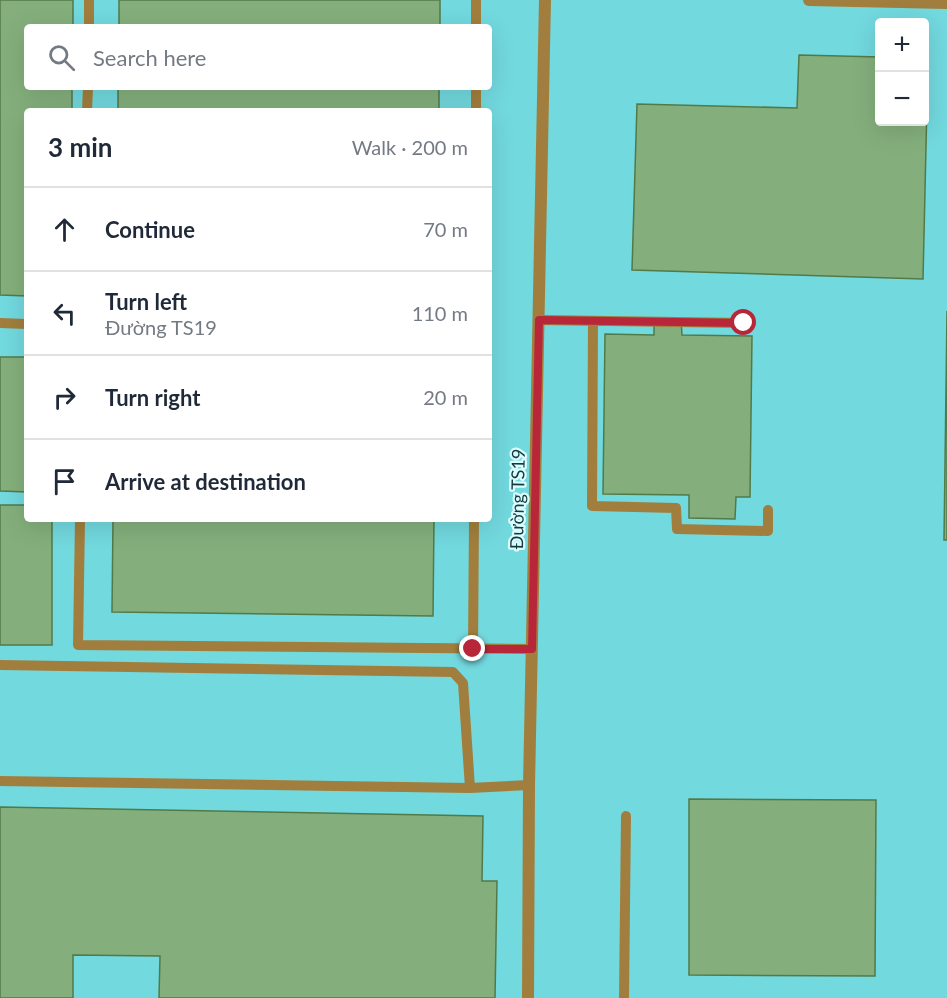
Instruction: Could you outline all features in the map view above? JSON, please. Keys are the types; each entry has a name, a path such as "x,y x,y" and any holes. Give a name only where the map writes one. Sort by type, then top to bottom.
{"street":[{"name":"Đường TS19","path":"528,998 529,785 545,0"},
{"path":"809,0 947,3"}],"lane":[{"path":"88,24 89,0"},
{"path":"476,0 476,24"},
{"path":"87,108 88,90"},
{"path":"476,90 476,108"},
{"path":"539,320 744,323"},
{"path":"593,321 592,506 676,508 677,529 768,531 768,510"},
{"path":"0,323 24,324"},
{"path":"80,522 78,645 532,649"},
{"path":"473,649 474,522"},
{"path":"0,665 453,672 463,683 470,788"},
{"path":"0,781 470,788 529,785"},
{"path":"624,998 626,816"}],"shaded area":[{"path":"0,0 947,0 947,998 0,998"}],"building":[{"path":"0,0 73,0 73,24 24,24 24,90 72,90 72,108 24,108 24,296 0,295"},
{"path":"119,0 440,0 440,24 119,24"},
{"path":"799,55 875,57 875,126 926,126 923,279 632,270 637,104 797,108"},
{"path":"118,90 439,90 439,108 118,108"},
{"path":"947,311 947,540 944,540"},
{"path":"654,319 681,319 682,335 752,336 750,497 736,497 735,519 689,518 689,495 603,494 605,334 654,335"},
{"path":"0,357 24,357 24,492 0,491"},
{"path":"0,505 24,505 24,522 52,522 52,645 0,645"},
{"path":"113,522 434,522 433,616 112,612"},
{"path":"689,799 876,800 875,976 689,975"},
{"path":"0,807 483,816 482,881 497,881 495,998 159,998 160,956 73,955 73,998 0,998"}],"route":[{"path":"473,649 532,649 539,320 744,323"}]}
